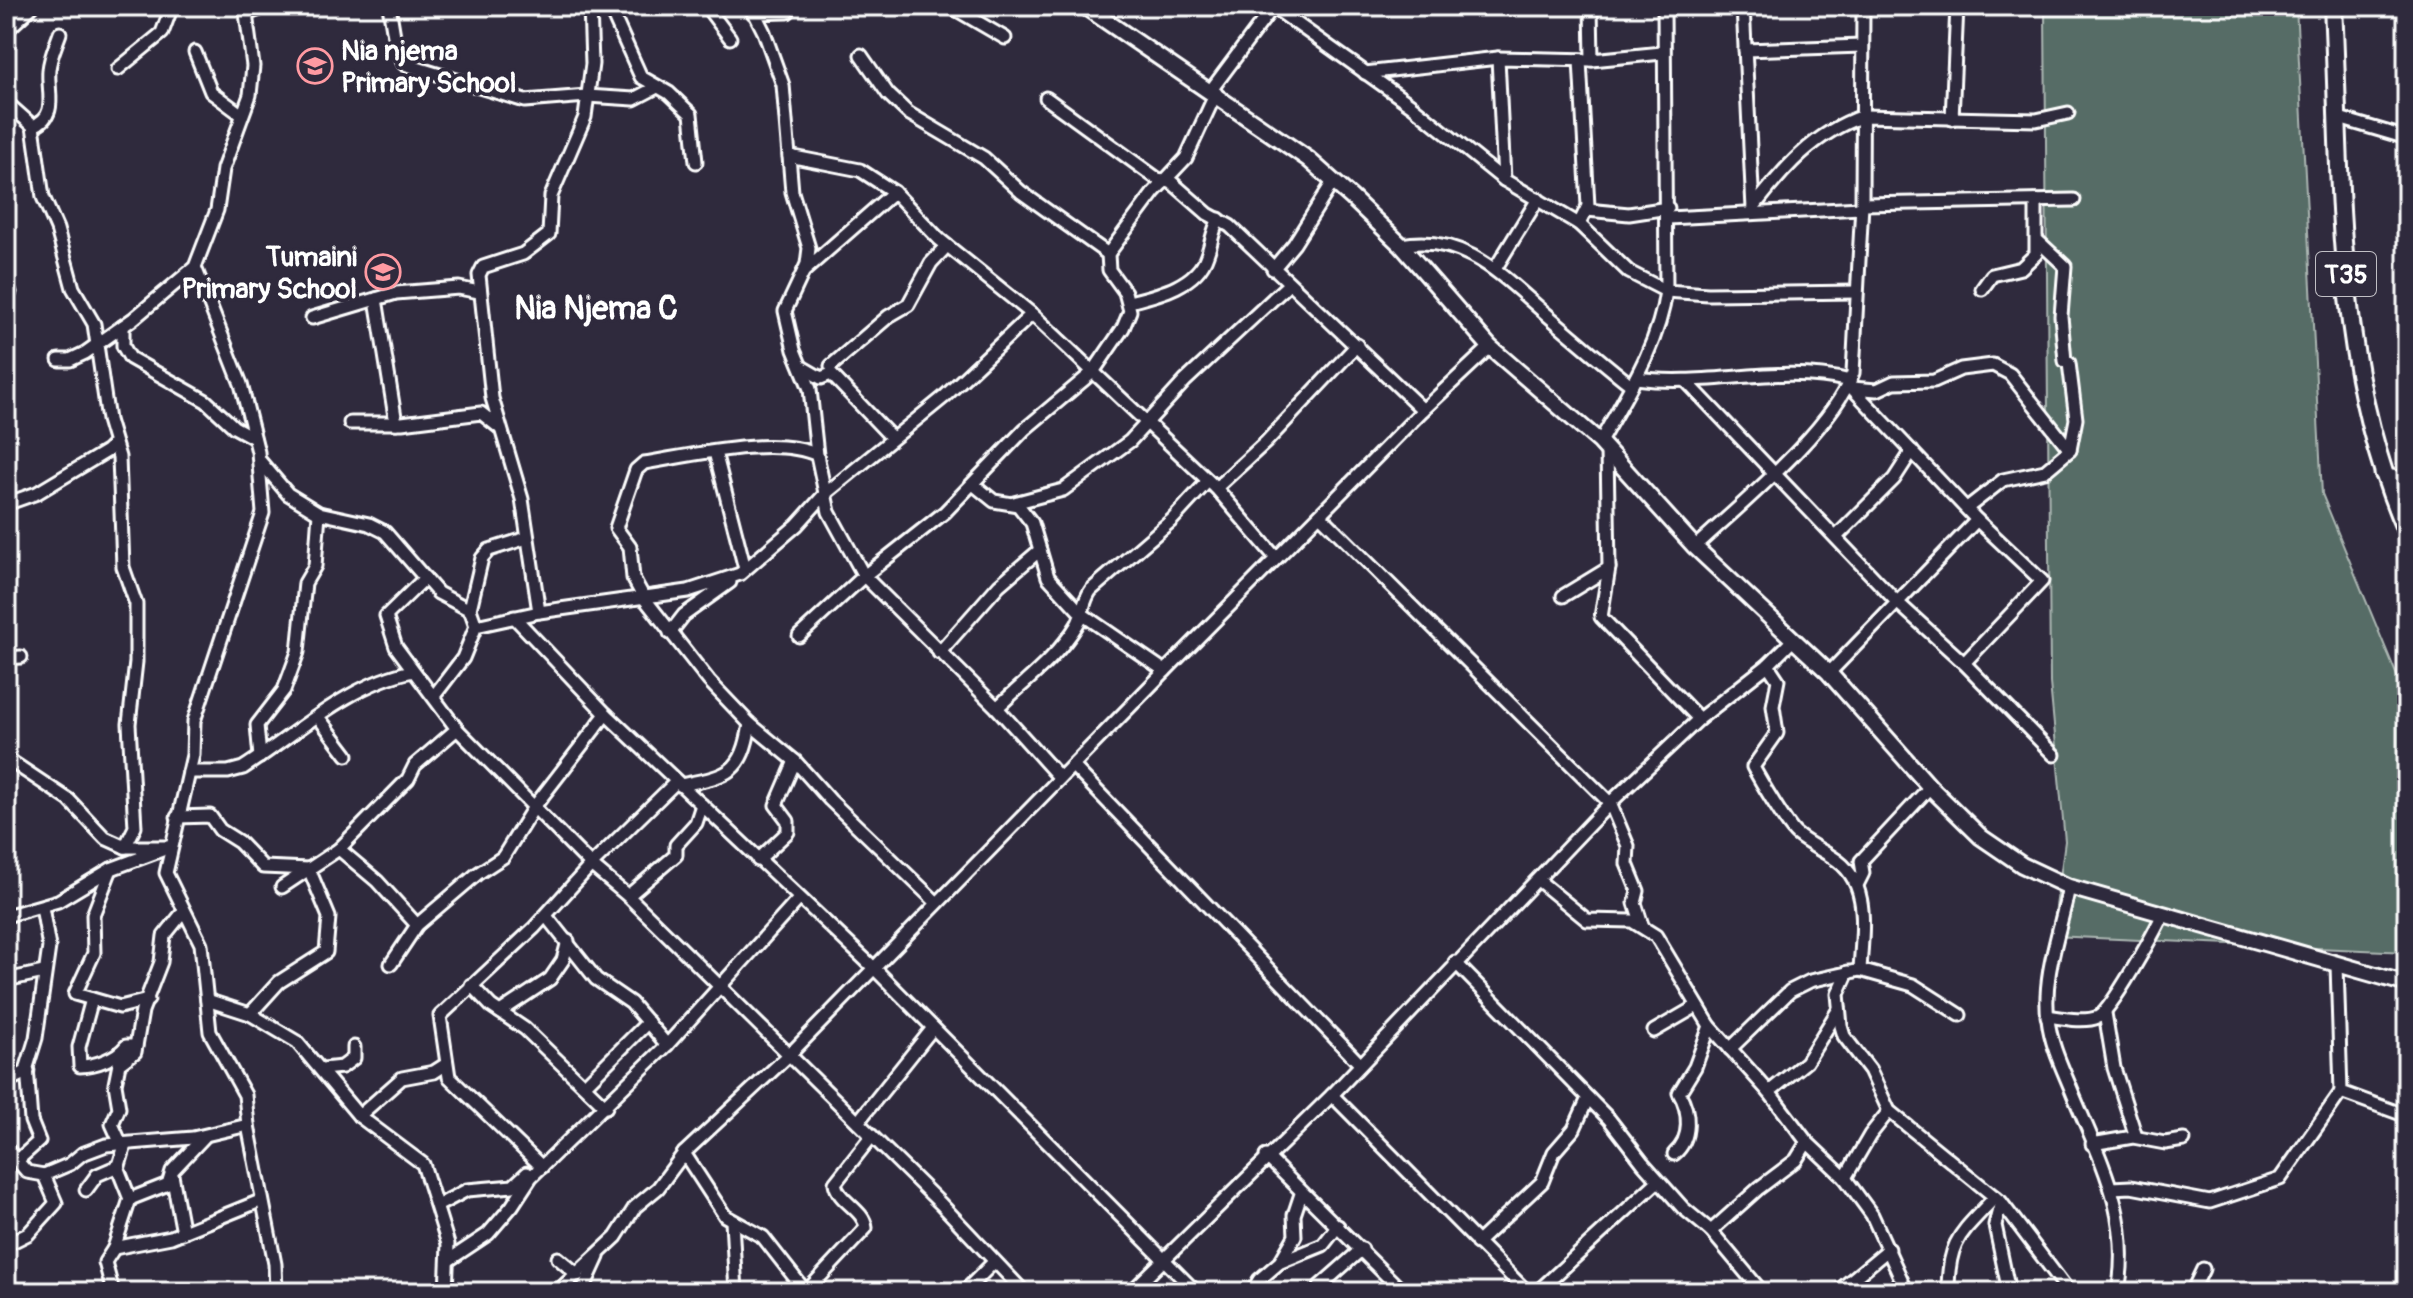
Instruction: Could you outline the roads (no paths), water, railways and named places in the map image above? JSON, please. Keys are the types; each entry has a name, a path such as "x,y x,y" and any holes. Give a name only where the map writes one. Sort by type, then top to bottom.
{"highway":[{"name":"T35","path":"2333,6 2349,312 2362,405 2381,474 2407,533"}],"main road":[{"path":"1084,6 1213,91 1308,159 1333,182 1401,245 1490,347 1604,446 1695,547 1829,673 1930,787 1981,837 2022,865 2069,887 2407,984"}],"street":[{"path":"6,31 33,6"},
{"path":"118,69 159,36 172,6"},
{"path":"59,360 70,360 123,326 195,267 217,210 223,169 253,76 246,10 269,6"},
{"path":"389,6 396,48 404,64 525,101 587,96 634,99 657,87"},
{"path":"539,612 522,499 492,398 479,275 483,267 523,254 549,234 551,196 581,132 592,64 590,6"},
{"path":"609,6 632,64 641,77 676,98 691,114 696,162"},
{"path":"706,6 730,38"},
{"path":"950,6 1005,38"},
{"path":"1579,224 1587,210 1586,60 1591,6"},
{"path":"1664,6 1662,53 1668,213 1666,291 1662,316 1604,446 1609,568 1601,617 1699,719"},
{"path":"1743,6 1753,211"},
{"path":"1695,547 1773,474 1844,397 1850,385 1855,360 1862,206 1863,6"},
{"path":"1952,119 1957,6"},
{"path":"799,636 864,576 900,551 973,484 1025,429 1093,372 1123,328 1129,302 1109,270 1108,254 1186,158 1213,91 1272,7 1365,73 1504,180 1579,224 1629,272 1666,291 1708,294 1856,292"},
{"path":"788,12 752,9 779,69 792,192 809,248 804,271 785,308 791,337 810,389 817,455 829,512 864,576 997,708 1060,778"},
{"path":"33,126 44,121 50,110 49,70 60,33"},
{"path":"1745,50 1862,46"},
{"path":"195,52 211,92 242,115"},
{"path":"1365,73 1498,58 1586,60 1662,53"},
{"path":"861,55 888,94 908,113 984,158 1021,192 1108,254"},
{"path":"1498,58 1504,180"},
{"path":"1046,98 1219,219 1423,410"},
{"path":"6,102 33,126 43,197 57,229 69,278 91,313 121,472 123,567 136,604 136,662 129,724 135,827 125,847"},
{"path":"1753,211 1789,161 1840,125 1863,116 2049,119 2068,113"},
{"path":"2339,118 2407,138"},
{"path":"789,156 860,170 894,192 947,246 1032,314 1211,485 1276,558"},
{"path":"1273,269 1294,244 1333,182"},
{"path":"804,271 894,192"},
{"path":"1495,269 1538,199"},
{"path":"1587,210 1629,214 2074,200"},
{"path":"1982,289 1994,273 2023,266 2037,251 2036,201"},
{"path":"1129,302 1168,291 1195,273 1207,256 1210,238 1219,219"},
{"path":"1967,508 2003,480 2045,471 2070,450 2076,419 2061,316 2065,266 2037,240"},
{"path":"1401,245 1419,241 1452,246 1495,269 1634,382 1817,374 1877,390 1894,382 1934,381 1961,369 1993,365 2010,374 2070,450"},
{"path":"831,366 889,316 908,305 931,263 947,246"},
{"path":"195,267 241,384 260,461 263,517 194,721 189,772 170,847 167,878 201,944 212,1037 245,1095 260,1201 275,1264 276,1292"},
{"path":"973,484 994,501 1014,503 1063,490 1130,441 1185,381 1289,284"},
{"path":"312,318 376,299 459,288 479,292"},
{"path":"376,299 396,423"},
{"path":"670,633 684,615 742,572 797,525 825,494 944,397 1032,314"},
{"path":"123,326 123,346 130,358 206,401 234,427 254,438"},
{"path":"997,708 1060,649 1082,614 1083,600 1091,590 1211,485 1266,442 1357,345"},
{"path":"557,1292 616,1237 635,1207 662,1184 684,1153 789,1055 1276,558 1490,347"},
{"path":"802,366 821,378 831,374 892,438"},
{"path":"1686,381 1897,602 1964,663 2054,755"},
{"path":"1850,385 1977,520 2042,581 1964,663"},
{"path":"481,413 492,398"},
{"path":"350,423 396,423 481,413 500,428"},
{"path":"6,504 37,493 114,444"},
{"path":"817,455 798,448 715,452 644,463 636,470 616,524 630,547 633,578 670,633 750,724 795,761 830,800 937,903"},
{"path":"1836,537 1894,479 1912,451"},
{"path":"715,452 742,572"},
{"path":"260,461 288,494 319,513 376,526 391,538 438,593 470,610"},
{"path":"2381,474 2407,479"},
{"path":"1014,503 1032,523 1048,577 1082,614 1165,671"},
{"path":"260,757 257,725 284,690 298,652 305,583 315,566 319,513"},
{"path":"1320,515 1610,803 1628,846 1627,864 1638,891 1636,906 1642,925"},
{"path":"1829,673 1977,520"},
{"path":"434,696 463,658 476,626 470,610 482,558 489,550 527,538"},
{"path":"939,653 999,585 1040,550"},
{"path":"1563,596 1609,568"},
{"path":"476,626 539,612 688,591 742,572"},
{"path":"425,578 386,614 396,647 457,729 591,865 628,896 858,1122 1024,1292"},
{"path":"514,617 606,714 798,900 874,968 1196,1292"},
{"path":"1131,1292 1266,1156 1332,1095 1455,962 1610,803 1699,719 1768,665 1794,639"},
{"path":"6,658 21,657"},
{"path":"1768,665 1778,680 1773,706 1777,733 1754,763 1754,770 1791,830 1820,853 1836,860 1857,885 1862,913 1854,971 1838,990 1844,1036 1870,1070 1889,1111 1998,1200 2069,1292"},
{"path":"189,772 230,772 260,757 384,677 413,671"},
{"path":"391,964 417,925 477,874 503,857 534,807 606,714"},
{"path":"319,718 347,755"},
{"path":"540,1164 451,1081 445,1065 440,1016 546,916 591,865 678,783 714,779 737,766 744,757 750,724"},
{"path":"282,887 339,849 408,779 415,765 457,729"},
{"path":"6,758 69,800 105,838 125,847 170,847"},
{"path":"758,860 788,832 788,821 776,805 795,761"},
{"path":"1073,766 1360,1064"},
{"path":"1857,885 1863,873 1861,861 1930,787"},
{"path":"628,896 676,855 676,845 696,823 702,805"},
{"path":"177,817 210,816 217,827 239,842 263,867 309,869"},
{"path":"6,916 42,907 82,889 111,869 170,847"},
{"path":"339,849 377,881 417,925"},
{"path":"111,869 93,915 94,953 75,994 120,1007 148,1000"},
{"path":"250,1014 279,982 326,952 329,917 309,869"},
{"path":"1538,880 1587,920 1642,925 1656,936 1710,1026 1769,1092 1807,1142 1845,1178 1872,1215 1907,1292"},
{"path":"2069,887 2048,985 2047,1016 2057,1055 2111,1188 2124,1249 2118,1292"},
{"path":"437,1206 467,1190 513,1186 540,1164 606,1107 667,1045 721,989 798,900"},
{"path":"18,1160 39,1141 31,1121 28,1071 49,947 42,907"},
{"path":"113,1292 105,1262 114,1248 130,1199 118,1166 123,1144 112,1124 119,1104 115,1081 119,1064 133,1054 136,1046 142,1011 161,962 165,933 184,911"},
{"path":"546,916 596,979 631,1003 667,1045"},
{"path":"2047,1016 2089,1019 2105,1013 2147,949 2162,916"},
{"path":"500,1012 550,979 563,960 568,941"},
{"path":"1455,962 1588,1098 1658,1181 1711,1231 1762,1292"},
{"path":"2111,1188 2131,1187 2210,1202 2280,1179 2341,1092 2337,965"},
{"path":"1730,1049 1790,991 1806,982 1854,971 1913,985 1960,1015"},
{"path":"6,980 44,972"},
{"path":"471,985 500,1012 525,1029 574,1080 585,1085 606,1107"},
{"path":"92,999 79,1047 80,1066 92,1065 126,1046 136,1046"},
{"path":"207,1000 250,1014 297,1042 323,1069 359,1116 423,1164 437,1206 449,1260 446,1292"},
{"path":"1654,1031 1697,1006"},
{"path":"1769,1092 1806,1062 1839,1009"},
{"path":"2105,1013 2114,1068 2136,1137"},
{"path":"585,1085 648,1022"},
{"path":"1674,1154 1685,1142 1688,1106 1679,1093 1695,1067 1710,1026"},
{"path":"858,1122 933,1028"},
{"path":"323,1069 347,1065 354,1057 354,1047"},
{"path":"359,1116 402,1078 434,1072 445,1065"},
{"path":"6,1082 28,1071"},
{"path":"2341,1092 2407,1116"},
{"path":"1332,1095 1477,1243 1512,1273 1527,1292"},
{"path":"1477,1243 1544,1180 1554,1152 1574,1129 1588,1098"},
{"path":"1845,1178 1870,1135 1889,1111"},
{"path":"130,1199 168,1184 172,1171 204,1137 217,1130 248,1125"},
{"path":"684,1153 732,1221 763,1237 806,1292 866,1228 865,1220 837,1191 835,1183 872,1136"},
{"path":"6,1148 27,1172 44,1175 70,1164 82,1154 123,1144 204,1137"},
{"path":"2092,1144 2136,1137 2165,1143 2184,1140"},
{"path":"1711,1231 1759,1188 1793,1164 1807,1142"},
{"path":"1266,1156 1403,1292"},
{"path":"449,1260 488,1234 540,1164"},
{"path":"86,1190 97,1175 118,1166"},
{"path":"172,1171 183,1233"},
{"path":"6,1245 28,1234 54,1209 56,1203 44,1175"},
{"path":"1537,1292 1658,1181"},
{"path":"1252,1292 1259,1280 1280,1262 1296,1235 1294,1219 1301,1194"},
{"path":"1948,1292 1949,1257 1957,1239 1998,1200"},
{"path":"1998,1200 1995,1225 2009,1292"},
{"path":"114,1248 183,1233 223,1213 260,1201"},
{"path":"732,1221 736,1292"},
{"path":"1280,1262 1323,1245 1338,1226"},
{"path":"1320,1286 1362,1249"},
{"path":"1837,1292 1889,1249"},
{"path":"586,1290 600,1253"},
{"path":"558,1258 578,1275"},
{"path":"964,1292 994,1262"},
{"path":"2192,1292 2203,1269"}],"place":[{"name":"Nia njema Primary School","path":"315,66"},
{"name":"Tumaini Primary School","path":"383,272"}],"district":[{"name":"Nia Njema C","path":"596,308"}]}
